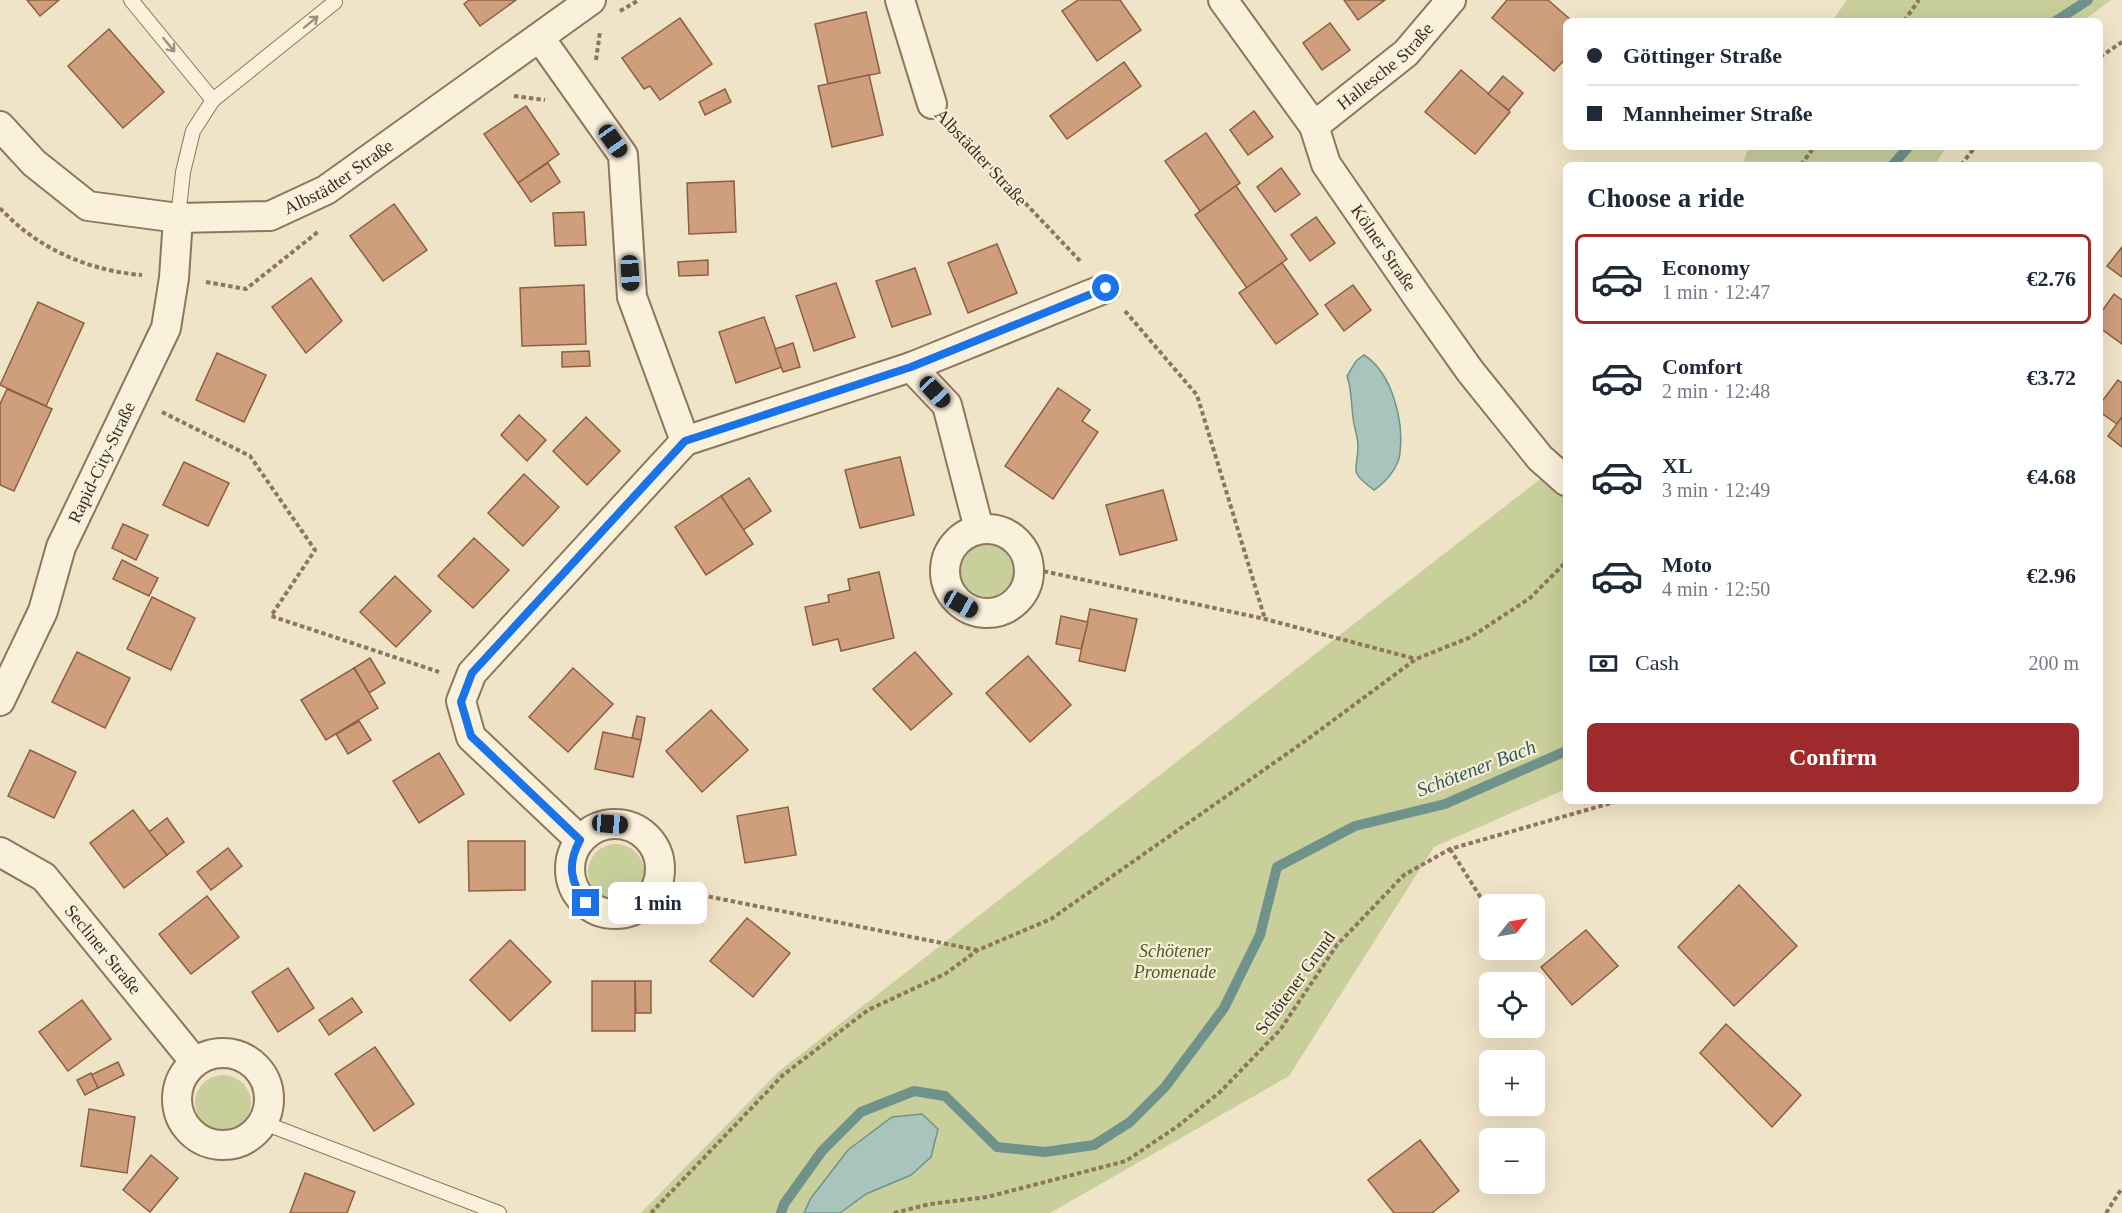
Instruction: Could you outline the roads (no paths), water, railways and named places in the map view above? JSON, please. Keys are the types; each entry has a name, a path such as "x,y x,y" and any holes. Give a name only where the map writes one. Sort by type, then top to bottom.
{"street":[{"name":"Albstädter Straße","path":"0,126 34,163 88,206 178,218 270,216 326,190 591,0"},
{"name":"Albstädter Straße","path":"900,0 932,104"},
{"name":"Kölner Straße","path":"1223,0 1314,126 1326,164 1419,299 1470,370 1540,458 1563,478"},
{"name":"Hallesche Straße","path":"1314,126 1406,53 1451,0"},
{"path":"540,38 623,155 632,297 685,441"},
{"name":"Rapid-City-Straße","path":"0,701 43,611 61,547 166,328 174,278 178,218"},
{"path":"580,840 471,736 461,702 472,673 685,441 911,367 1106,288"},
{"path":"911,367 947,405 979,529"},
{"path":"979,529 996,530 1012,537 1024,551 1029,568 1028,581 1022,594 1000,611 987,613 973,611 961,604 952,594 946,581 945,567 948,554 955,542 979,529"},
{"path":"610,824 625,825 639,830 650,840 658,853 661,868 652,896 634,909 613,914 598,911 586,903 571,878 571,863 580,840 596,828 610,824"},
{"name":"Secliner Straße","path":"0,852 44,877 194,1061"},
{"path":"225,1052 241,1055 254,1064 264,1077 269,1092 269,1108 264,1123 254,1134 241,1142 227,1145 212,1144 198,1138 179,1116 176,1101 178,1086 184,1073 194,1061 209,1054 225,1052"}],"lane":[{"path":"131,0 213,99"},
{"path":"178,218 183,172 193,131 213,99 335,2 334,0"},
{"path":"264,1123 499,1213"}],"water":[{"path":"1364,355 1374,363 1389,385 1400,426 1400,453 1397,464 1387,479 1374,490 1360,478 1356,470 1358,443 1347,376 1356,361"},
{"path":"922,1114 938,1129 931,1157 911,1175 866,1194 840,1213 804,1213 811,1198 848,1150 892,1117"}],"waterway":[{"name":"Schötener Bach","path":"2061,18 2088,0"},
{"name":"Schötener Bach","path":"1896,162 1906,150"},
{"name":"Schötener Bach","path":"781,1213 784,1204 822,1151 861,1112 914,1091 945,1096 997,1147 1045,1152 1094,1145 1130,1122 1165,1087 1224,1008 1260,935 1277,867 1355,826 1445,804 1563,752"}],"park label":[{"name":"Schötener Promenade","path":"1175,961"}]}
